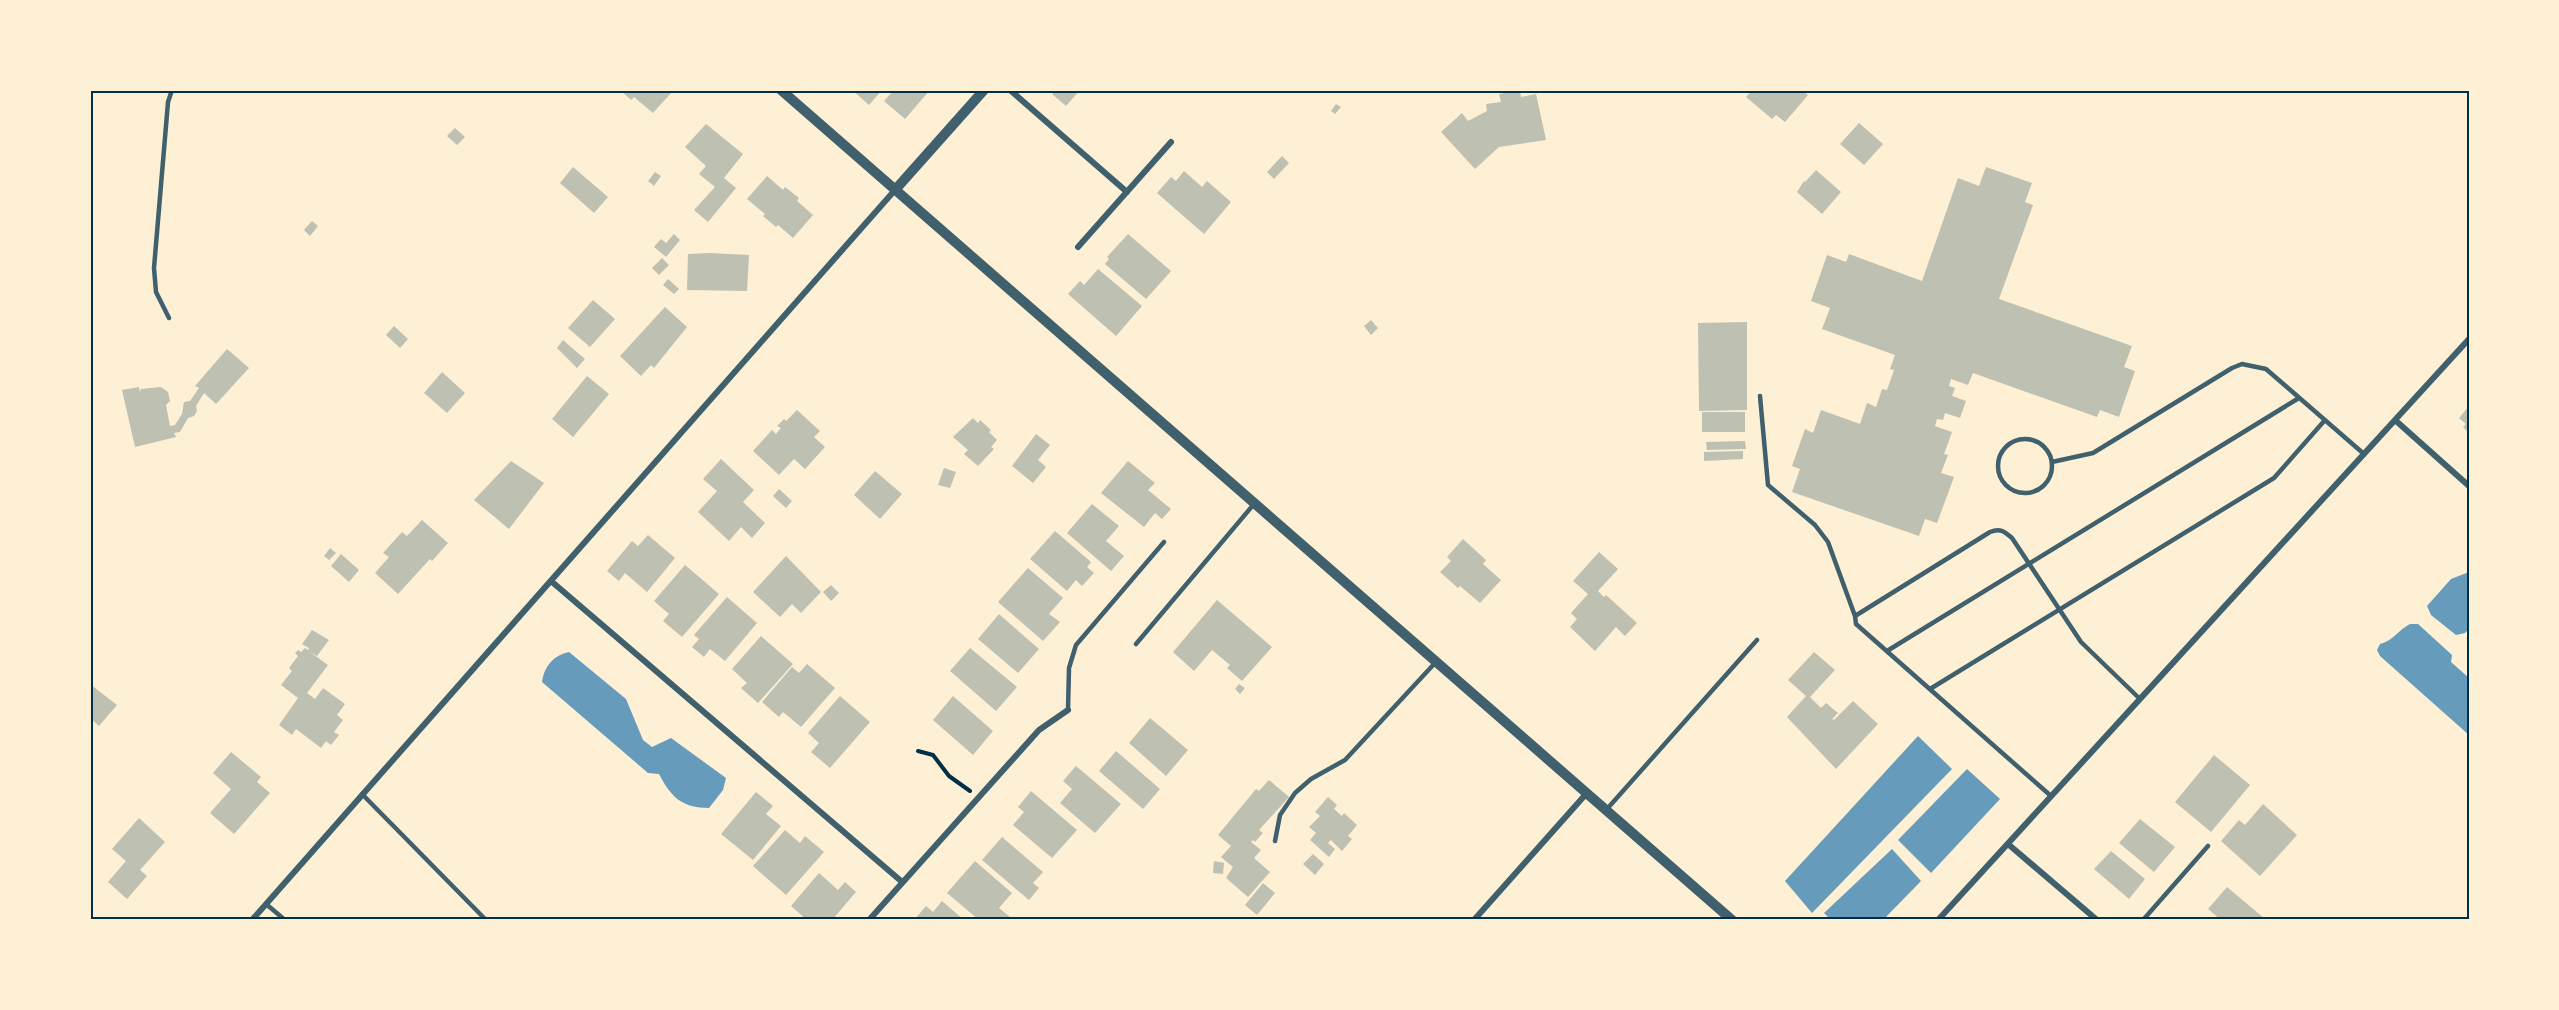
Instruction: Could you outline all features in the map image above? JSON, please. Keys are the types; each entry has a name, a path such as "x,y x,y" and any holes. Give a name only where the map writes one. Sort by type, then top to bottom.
{"street":[{"path":"780,90 1732,920"},
{"path":"252,920 984,90"},
{"path":"1010,90 1126,192"},
{"path":"1078,247 1171,142"},
{"path":"1938,920 2469,339"},
{"path":"2395,420 2469,486"},
{"path":"551,581 901,881"},
{"path":"868,920 1039,730 1068,710"},
{"path":"1474,920 1586,794"},
{"path":"2008,844 2097,920"}],"lane":[{"path":"169,318 156,292 154,268 168,102 172,90"},
{"path":"2052,462 2093,453 2242,364 2266,369 2364,454"},
{"path":"1761,396 1768,485 1815,525 1828,542 1856,624 2051,796"},
{"path":"1887,651 2299,398"},
{"path":"1930,689 2274,478 2325,420"},
{"path":"2021,440 2030,440 2044,448 2052,462 2049,480 2042,487 2025,493 2008,486 1999,470 1999,462 2007,447 2021,440"},
{"path":"1136,644 1254,504"},
{"path":"1855,616 1997,529 2004,531 2012,537 2088,651 2140,699"},
{"path":"1068,710 1069,668 1076,645 1164,542"},
{"path":"1605,811 1757,640"},
{"path":"1275,841 1280,815 1295,793 1311,779 1345,760 1435,663"},
{"path":"362,794 486,920"},
{"path":"2143,920 2208,846"},
{"path":"266,904 285,920"}],"path":[{"path":"918,751 933,755 949,776 978,797"}],"water":[{"path":"2469,572 2469,629 2465,633 2456,635 2431,615 2427,606 2451,579"},
{"path":"2410,624 2418,624 2452,655 2451,662 2469,678 2469,735 2380,656 2377,650 2380,644"},
{"path":"569,652 626,699 643,740 652,747 671,738 726,778 723,790 709,808 691,806 678,800 659,774 648,773 542,682 551,662"},
{"path":"1918,736 1952,769 1812,913 1785,881"},
{"path":"1967,769 2000,799 1931,873 1898,840"},
{"path":"1892,849 1921,881 1883,920 1831,920 1824,913"}],"building":[{"path":"620,90 669,90 672,92 653,113 634,97 631,100"},
{"path":"852,90 882,90 869,105"},
{"path":"894,90 930,90 905,119 884,101"},
{"path":"1056,90 1080,90 1066,106 1052,94"},
{"path":"1520,90 1521,97 1536,94 1546,140 1499,147 1475,169 1441,132 1462,113 1468,121 1487,111 1486,104 1501,102 1499,94"},
{"path":"1752,90 1802,90 1808,95 1785,122 1776,115 1772,119 1746,97"},
{"path":"1336,104 1341,107 1335,114 1331,111"},
{"path":"1859,123 1883,144 1864,165 1840,144"},
{"path":"706,124 743,154 724,178 736,188 708,222 694,210 715,187 699,174 706,166 685,147"},
{"path":"455,128 465,137 457,145 447,136"},
{"path":"1282,156 1289,163 1274,179 1267,172"},
{"path":"573,167 608,197 594,213 560,183"},
{"path":"1986,167 2032,183 2025,202 2033,205 1999,299 2132,346 2124,367 2135,371 2119,417 2100,410 2097,417 1973,373 1968,385 1951,379 1949,386 1955,388 1952,396 1966,401 1960,418 1945,413 1943,420 1937,419 1935,426 1952,432 1944,454 1948,455 1941,473 1954,477 1937,523 1925,519 1919,536 1792,492 1800,469 1792,466 1805,429 1813,433 1821,410 1860,424 1867,403 1876,407 1882,389 1887,390 1894,370 1890,369 1895,355 1822,329 1830,308 1811,301 1827,255 1846,262 1849,254 1922,281 1958,178 1979,186"},
{"path":"1816,170 1841,192 1822,214 1797,192 1804,181"},
{"path":"1184,171 1202,187 1207,181 1231,202 1204,234 1157,193 1171,177 1176,181"},
{"path":"655,172 661,176 654,186 648,181"},
{"path":"767,176 783,190 785,187 799,198 797,201 813,215 793,238 763,216 765,214 747,199"},
{"path":"312,221 318,226 310,236 304,230"},
{"path":"674,234 680,240 666,257 654,247 661,239 666,243"},
{"path":"1128,234 1171,271 1146,299 1105,264 1109,259 1107,257"},
{"path":"688,254 749,255 747,291 687,290"},
{"path":"662,258 669,265 659,275 652,268"},
{"path":"1098,269 1142,306 1116,336 1068,294 1080,281 1084,285"},
{"path":"668,279 679,289 674,294 663,285"},
{"path":"593,300 615,319 590,347 568,328"},
{"path":"665,307 687,327 654,368 651,365 641,376 620,356"},
{"path":"1371,320 1378,328 1371,335 1364,326"},
{"path":"1747,322 1747,410 1699,411 1698,323"},
{"path":"394,326 408,339 400,348 386,335"},
{"path":"563,340 585,359 577,368 557,348"},
{"path":"227,349 249,368 216,404 204,393 196,406 197,411 194,416 188,418 180,432 174,433 176,437 135,447 122,390 139,387 140,392 141,389 161,387 168,392 170,401 166,405 170,426 175,425 182,414 184,402 190,401 199,388 195,386"},
{"path":"442,372 465,393 447,413 424,393"},
{"path":"587,376 609,394 573,437 552,419"},
{"path":"2469,406 2469,433 2463,427 2466,424 2459,418"},
{"path":"797,410 820,431 814,437 825,447 805,469 794,459 779,475 753,451 772,430 776,434 781,428 777,426"},
{"path":"1702,412 1745,412 1745,432 1702,432"},
{"path":"973,418 978,423 980,420 991,430 989,432 997,440 991,447 994,449 978,466 964,454 968,450 953,437"},
{"path":"1036,434 1050,445 1038,460 1046,467 1033,483 1012,466"},
{"path":"1745,441 1746,449 1707,450 1706,442"},
{"path":"1743,451 1743,459 1704,461 1704,452"},
{"path":"721,459 754,490 743,502 765,523 752,538 741,527 729,541 698,512 717,491 703,479"},
{"path":"511,461 544,483 509,529 474,500"},
{"path":"1128,461 1155,483 1148,490 1171,509 1162,519 1155,513 1144,527 1101,493"},
{"path":"944,468 956,472 950,488 938,485"},
{"path":"875,471 902,494 880,519 854,495"},
{"path":"779,489 792,501 786,508 773,496"},
{"path":"1092,504 1119,526 1106,541 1124,556 1111,571 1067,533"},
{"path":"422,520 448,543 398,594 375,573 389,557 383,553 402,532 407,536"},
{"path":"1055,531 1091,562 1087,567 1094,573 1082,586 1076,580 1067,591 1030,559"},
{"path":"648,535 675,558 647,592 625,573 619,581 607,571 632,541 638,546"},
{"path":"1463,539 1486,560 1483,564 1501,580 1480,603 1440,572 1451,561 1447,557"},
{"path":"330,548 336,553 329,560 324,556"},
{"path":"1599,552 1618,569 1598,591 1604,597 1606,595 1637,623 1625,636 1616,627 1595,651 1570,627 1577,619 1571,613 1588,594 1573,581"},
{"path":"341,554 359,570 349,582 331,566"},
{"path":"786,556 821,592 801,613 792,604 780,617 753,592"},
{"path":"685,565 719,594 682,637 663,621 669,614 654,601"},
{"path":"1028,568 1063,598 1049,614 1060,622 1043,641 998,602"},
{"path":"831,585 839,593 831,601 823,592"},
{"path":"727,597 757,623 725,661 710,649 704,657 692,647 699,639 694,635"},
{"path":"1217,600 1272,647 1242,681 1227,668 1230,665 1212,650 1194,671 1173,652"},
{"path":"999,614 1039,649 1018,673 978,639"},
{"path":"312,630 329,640 317,656 310,652 328,665 307,693 315,699 323,688 345,704 337,715 343,720 334,732 339,735 331,745 326,741 321,748 296,729 292,735 279,725 298,698 281,685 292,671 289,668 298,656 295,653 305,648 308,650 309,648 302,644"},
{"path":"761,636 793,664 758,703 741,688 747,683 732,669"},
{"path":"970,648 1017,687 996,711 950,671"},
{"path":"1814,652 1835,670 1810,697 1821,708 1826,703 1838,713 1832,719 1834,720 1853,701 1878,724 1836,769 1787,717 1806,696 1788,680"},
{"path":"807,664 835,688 801,727 783,712 779,717 762,702 792,667 799,673"},
{"path":"90,684 117,705 99,726 90,718"},
{"path":"1239,684 1245,688 1240,694 1235,689"},
{"path":"840,696 870,722 830,768 811,752 819,743 808,733"},
{"path":"953,696 993,731 973,755 933,720"},
{"path":"1150,718 1188,750 1166,776 1129,743"},
{"path":"1116,751 1160,789 1143,809 1099,771"},
{"path":"231,752 261,777 257,782 270,793 234,834 210,813 231,789 213,773"},
{"path":"2214,755 2250,785 2211,832 2175,802"},
{"path":"1076,766 1121,804 1095,833 1060,803 1072,789 1063,781"},
{"path":"1269,780 1289,797 1259,830 1263,833 1255,842 1253,840 1251,842 1261,850 1254,858 1270,872 1248,897 1226,878 1233,867 1221,857 1231,846 1218,835 1256,789 1259,791"},
{"path":"1031,791 1077,830 1052,858 1013,825 1024,812 1018,807"},
{"path":"756,792 773,806 766,814 781,826 753,860 721,834"},
{"path":"1328,797 1337,805 1334,809 1342,816 1344,813 1357,825 1348,836 1352,839 1342,851 1331,840 1328,843 1335,849 1329,857 1310,840 1316,833 1309,827 1320,816 1315,812"},
{"path":"2263,804 2297,835 2260,876 2221,841 2239,820 2245,825"},
{"path":"139,818 165,842 140,870 147,876 127,899 108,882 126,861 112,849"},
{"path":"2140,819 2175,847 2154,872 2119,843"},
{"path":"785,830 800,843 805,836 824,852 786,895 753,866"},
{"path":"1002,837 1043,872 1033,883 1039,888 1029,900 982,860"},
{"path":"2111,851 2145,879 2129,899 2094,869"},
{"path":"1313,854 1324,864 1315,875 1303,864"},
{"path":"975,861 1012,893 999,908 1010,917 1008,920 979,920 947,893"},
{"path":"1214,861 1224,863 1223,874 1213,873"},
{"path":"819,873 838,890 845,882 856,892 832,920 807,920 791,906"},
{"path":"1263,883 1275,893 1257,915 1245,905"},
{"path":"2227,887 2264,918 2262,920 2221,920 2208,909"},
{"path":"942,901 964,920 914,920 926,906 933,912"}]}
